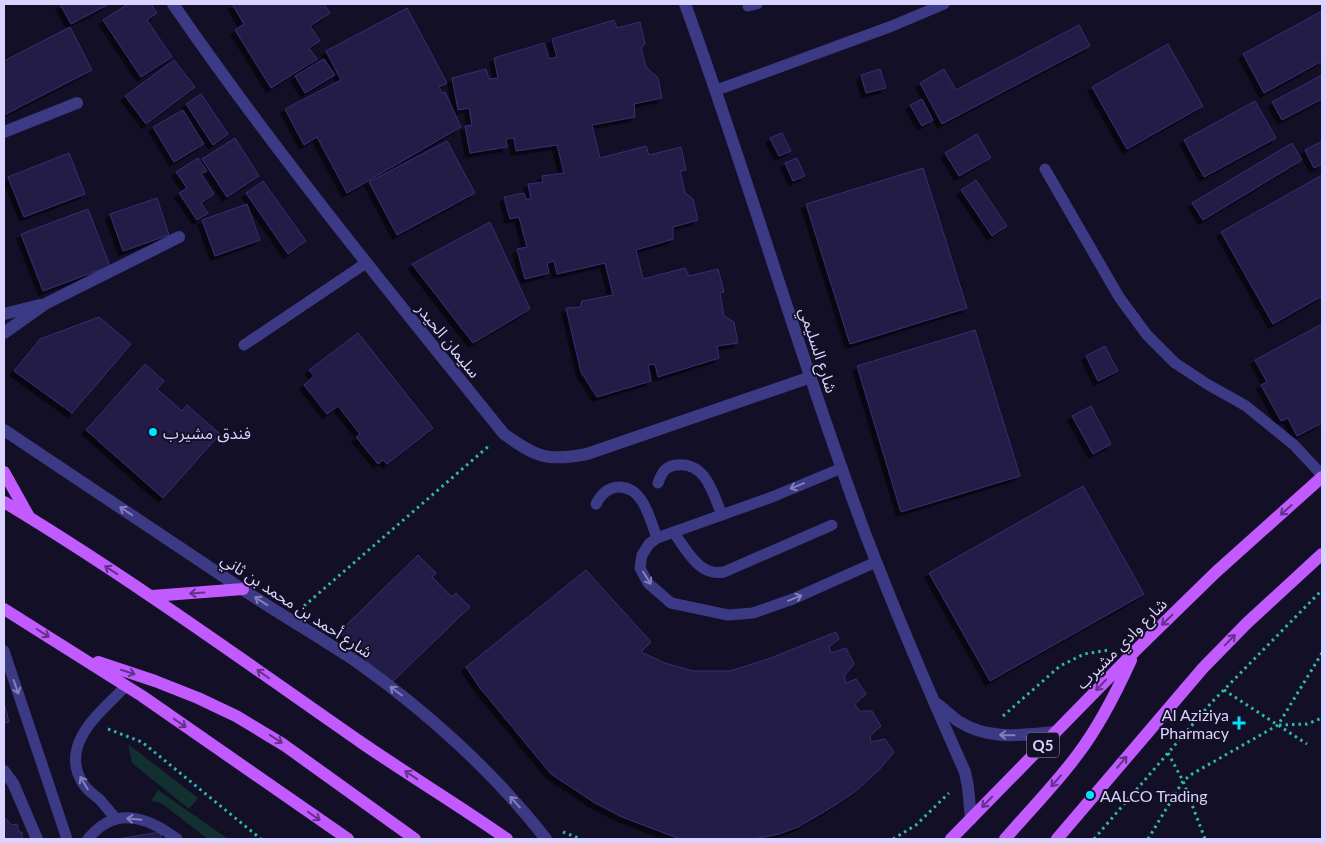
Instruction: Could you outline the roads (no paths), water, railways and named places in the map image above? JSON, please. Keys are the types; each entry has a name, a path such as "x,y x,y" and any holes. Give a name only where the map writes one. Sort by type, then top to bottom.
{"main road":[{"path":"4,472 29,517"},
{"name":"شارع وادي مشيرب","path":"951,839 1135,651 1216,572 1322,476"},
{"path":"4,502 152,596 376,752 507,839"},
{"path":"1057,839 1203,668 1246,623 1322,554"},
{"path":"152,596 243,589"},
{"path":"4,608 126,686 348,839"},
{"path":"1004,839 1065,771 1091,737 1116,692 1135,651"},
{"path":"82,657 155,681 236,716 284,745 415,839"}],"street":[{"name":"سليمان الحيدر","path":"173,4 366,263 504,434 525,449 545,458 566,458 587,454 811,377"},
{"name":"شارع السليمي","path":"686,4 717,90 811,377 876,562 893,607 965,772 971,819"},
{"path":"4,132 77,103"},
{"path":"4,333 45,304 179,237"},
{"path":"4,314 45,304"},
{"name":"شارع أحمد بن محمد بن ثاني","path":"4,430 357,663 401,695 442,730 507,792 546,839"},
{"name":"شارع السليمي","path":"935,702 959,721 984,733 1003,736 1056,732"},
{"path":"4,771 13,784 37,839"}],"lane":[{"path":"717,90 892,26 944,4"},
{"path":"1045,169 1119,297 1147,335 1175,363 1246,406 1294,445 1322,476"},
{"path":"244,345 366,263"},
{"path":"658,483 663,471 669,467 681,465 700,470 708,481 722,515"},
{"path":"842,468 657,538 649,544 642,555 640,568 648,583 671,603 728,615 753,613 793,600 876,562"},
{"path":"596,504 602,494 610,489 624,487 632,490 638,495 646,509 657,538"},
{"path":"674,533 697,564 716,574 832,525"},
{"path":"4,651 67,839"},
{"path":"116,819 82,782 77,770 76,756 83,732 126,686"},
{"path":"88,839 97,830 116,819 126,818 147,821 157,825 177,839"}],"place":[{"name":"فندق مشيرب","path":"153,432"},
{"name":"Al Aziziya Pharmacy","path":"1239,723"},
{"name":"AALCO Trading","path":"1090,795"}]}
